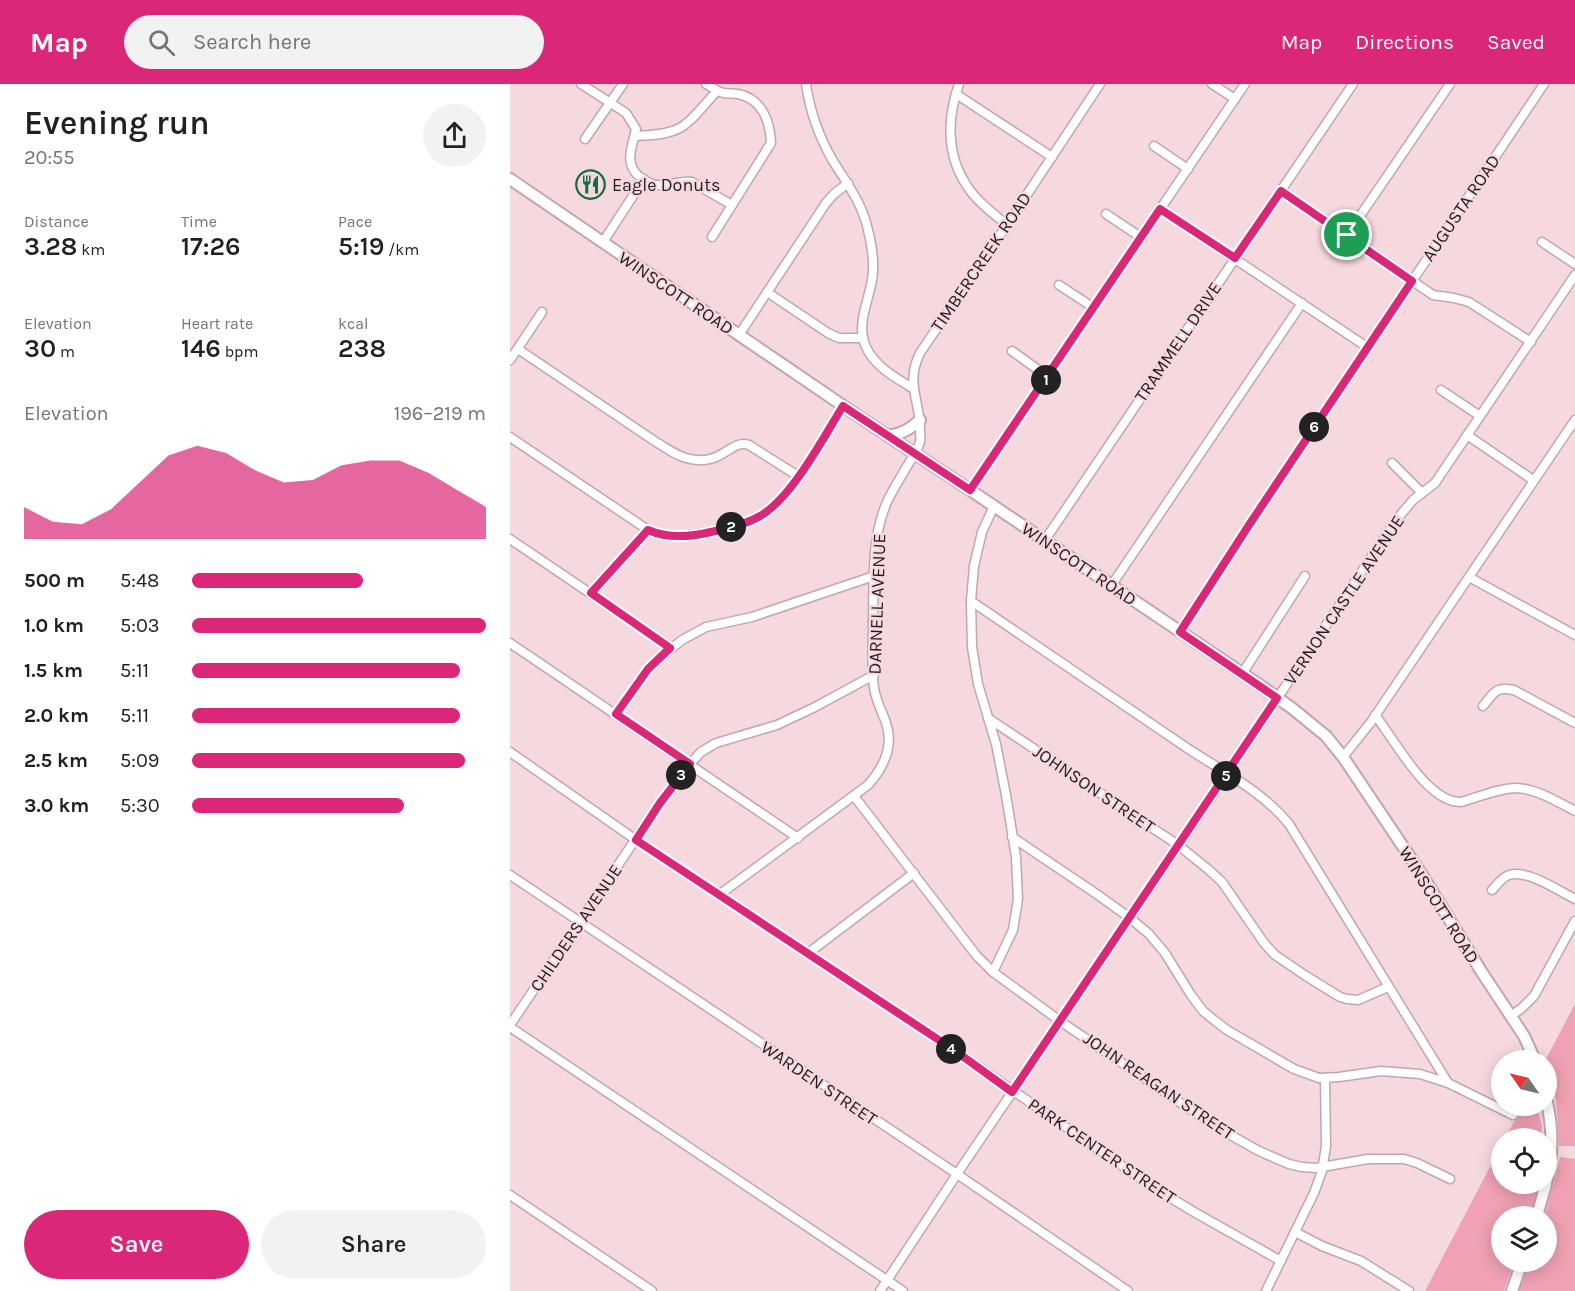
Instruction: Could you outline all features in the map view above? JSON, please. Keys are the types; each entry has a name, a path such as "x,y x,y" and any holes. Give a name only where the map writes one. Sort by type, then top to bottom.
{"main road":[{"name":"WINSCOTT ROAD","path":"510,179 1242,674 1326,736 1343,757 1422,875 1524,1036 1530,1050"},
{"path":"888,436 902,434 920,420"},
{"path":"1512,1291 1519,1272"}],"street":[{"path":"581,84 626,113 636,129 629,160 636,174 652,185 665,186 692,182 732,205"},
{"path":"585,139 623,84"},
{"path":"706,84 717,91 749,98 760,106 768,121 771,137 770,147 712,237"},
{"path":"806,84 812,115 819,133 860,204 868,228 873,260 873,279 862,321 863,338 878,365 914,389"},
{"path":"959,84 951,111 950,126 955,158 962,177 974,195 1007,225"},
{"path":"1088,84 1098,87"},
{"path":"1212,84 1235,99"},
{"path":"970,490 1245,84"},
{"name":"TRAMMELL DRIVE","path":"1045,540 1353,84"},
{"path":"1347,235 1450,84"},
{"name":"AUGUSTA ROAD","path":"1180,632 1367,347 1544,84"},
{"name":"TIMBERCREEK ROAD","path":"915,454 920,442 920,420 912,376 920,353 1098,87"},
{"path":"634,136 654,135 678,129 688,122 717,91"},
{"path":"956,93 1052,157"},
{"path":"1154,146 1188,169"},
{"path":"603,242 644,179"},
{"path":"739,335 826,203 848,183"},
{"path":"1281,191 1433,295 1469,302 1531,342"},
{"path":"1160,209 1367,347"},
{"path":"1106,214 1142,238"},
{"path":"1542,242 1575,264"},
{"name":"VERNON CASTLE AVENUE","path":"880,1291 1397,519 1413,500 1435,483 1575,275"},
{"path":"1059,285 1094,309"},
{"path":"767,292 828,333 839,338 863,338"},
{"path":"1111,586 1302,303"},
{"path":"510,360 542,312"},
{"path":"518,349 679,456 697,460 710,459 744,443 798,476"},
{"path":"1012,351 1048,377"},
{"path":"1441,390 1480,416"},
{"path":"510,437 648,530 664,536 685,536 752,520 772,507 787,492 843,406"},
{"path":"1343,757 1375,716 1575,420"},
{"path":"1467,435 1533,480"},
{"name":"DARNELL AVENUE","path":"719,895 868,785 878,774 886,759 889,736 874,687 874,576 878,534 887,502 915,454"},
{"path":"1392,463 1422,493"},
{"path":"993,972 1010,939 1017,909 1018,882 998,754 978,684 972,647 970,601 977,549 994,506"},
{"path":"591,593 648,530"},
{"path":"510,539 670,648"},
{"path":"616,714 648,669 670,648 706,627 752,617 874,576"},
{"path":"1242,674 1305,576"},
{"path":"1468,577 1575,634"},
{"path":"970,601 1251,789 1271,805 1289,824 1448,1083"},
{"path":"510,643 798,838"},
{"name":"CHILDERS AVENUE","path":"510,1026 660,803 701,752 716,743 777,725 874,675"},
{"path":"1483,706 1497,691 1504,688 1514,690 1575,723"},
{"path":"1375,716 1419,776 1445,798 1461,802 1511,788 1519,788 1540,794 1575,811"},
{"name":"JOHNSON STREET","path":"988,718 1178,845 1222,882 1264,943 1275,955 1306,976 1340,997 1354,1001 1388,987"},
{"name":"PARK CENTER STREET","path":"510,752 636,840 954,1050 1153,1187 1281,1261"},
{"name":"JOHN REAGAN STREET","path":"854,796 976,955 993,972 1060,1021 1216,1127 1289,1164 1302,1167 1323,1167 1368,1160 1404,1160 1417,1163 1450,1179"},
{"path":"1012,837 1130,918 1149,934 1165,953 1203,1011 1227,1030 1294,1069 1325,1078 1381,1071 1420,1074 1448,1083 1491,1105"},
{"path":"807,954 915,873"},
{"path":"1492,891 1506,876 1517,873 1539,880 1575,899"},
{"name":"WARDEN STREET","path":"510,875 1128,1291"},
{"path":"1511,1016 1534,996 1575,921"},
{"path":"510,1026 903,1291"},
{"path":"1266,1291 1314,1193 1323,1167 1326,1146 1325,1078"},
{"path":"510,1195 652,1291"},
{"path":"1295,1232 1361,1262 1409,1291"}],"shaded area":[{"path":"1575,1004 1575,1146 1559,1146 1557,1050 1551,1050"},
{"path":"1517,1116 1539,1116 1542,1125 1542,1128 1511,1128"},
{"path":"1560,1157 1575,1159 1575,1291 1519,1291 1526,1272 1557,1272 1557,1206 1548,1206 1551,1194 1557,1194 1557,1169"},
{"path":"1491,1165 1491,1194 1537,1194 1533,1206 1491,1206 1491,1272 1511,1272 1504,1291 1425,1291"}],"place":[{"name":"Eagle Donuts","path":"591,185"}],"route":[{"path":"1281,191 1347,235 1412,281 1180,632 1277,698 1012,1092 954,1050 636,840 660,803 690,764 616,714 648,669 670,648 591,593 648,530 664,536 702,534 761,516 787,492 807,465 843,406 970,490 1160,209 1235,258 1281,191"}]}
